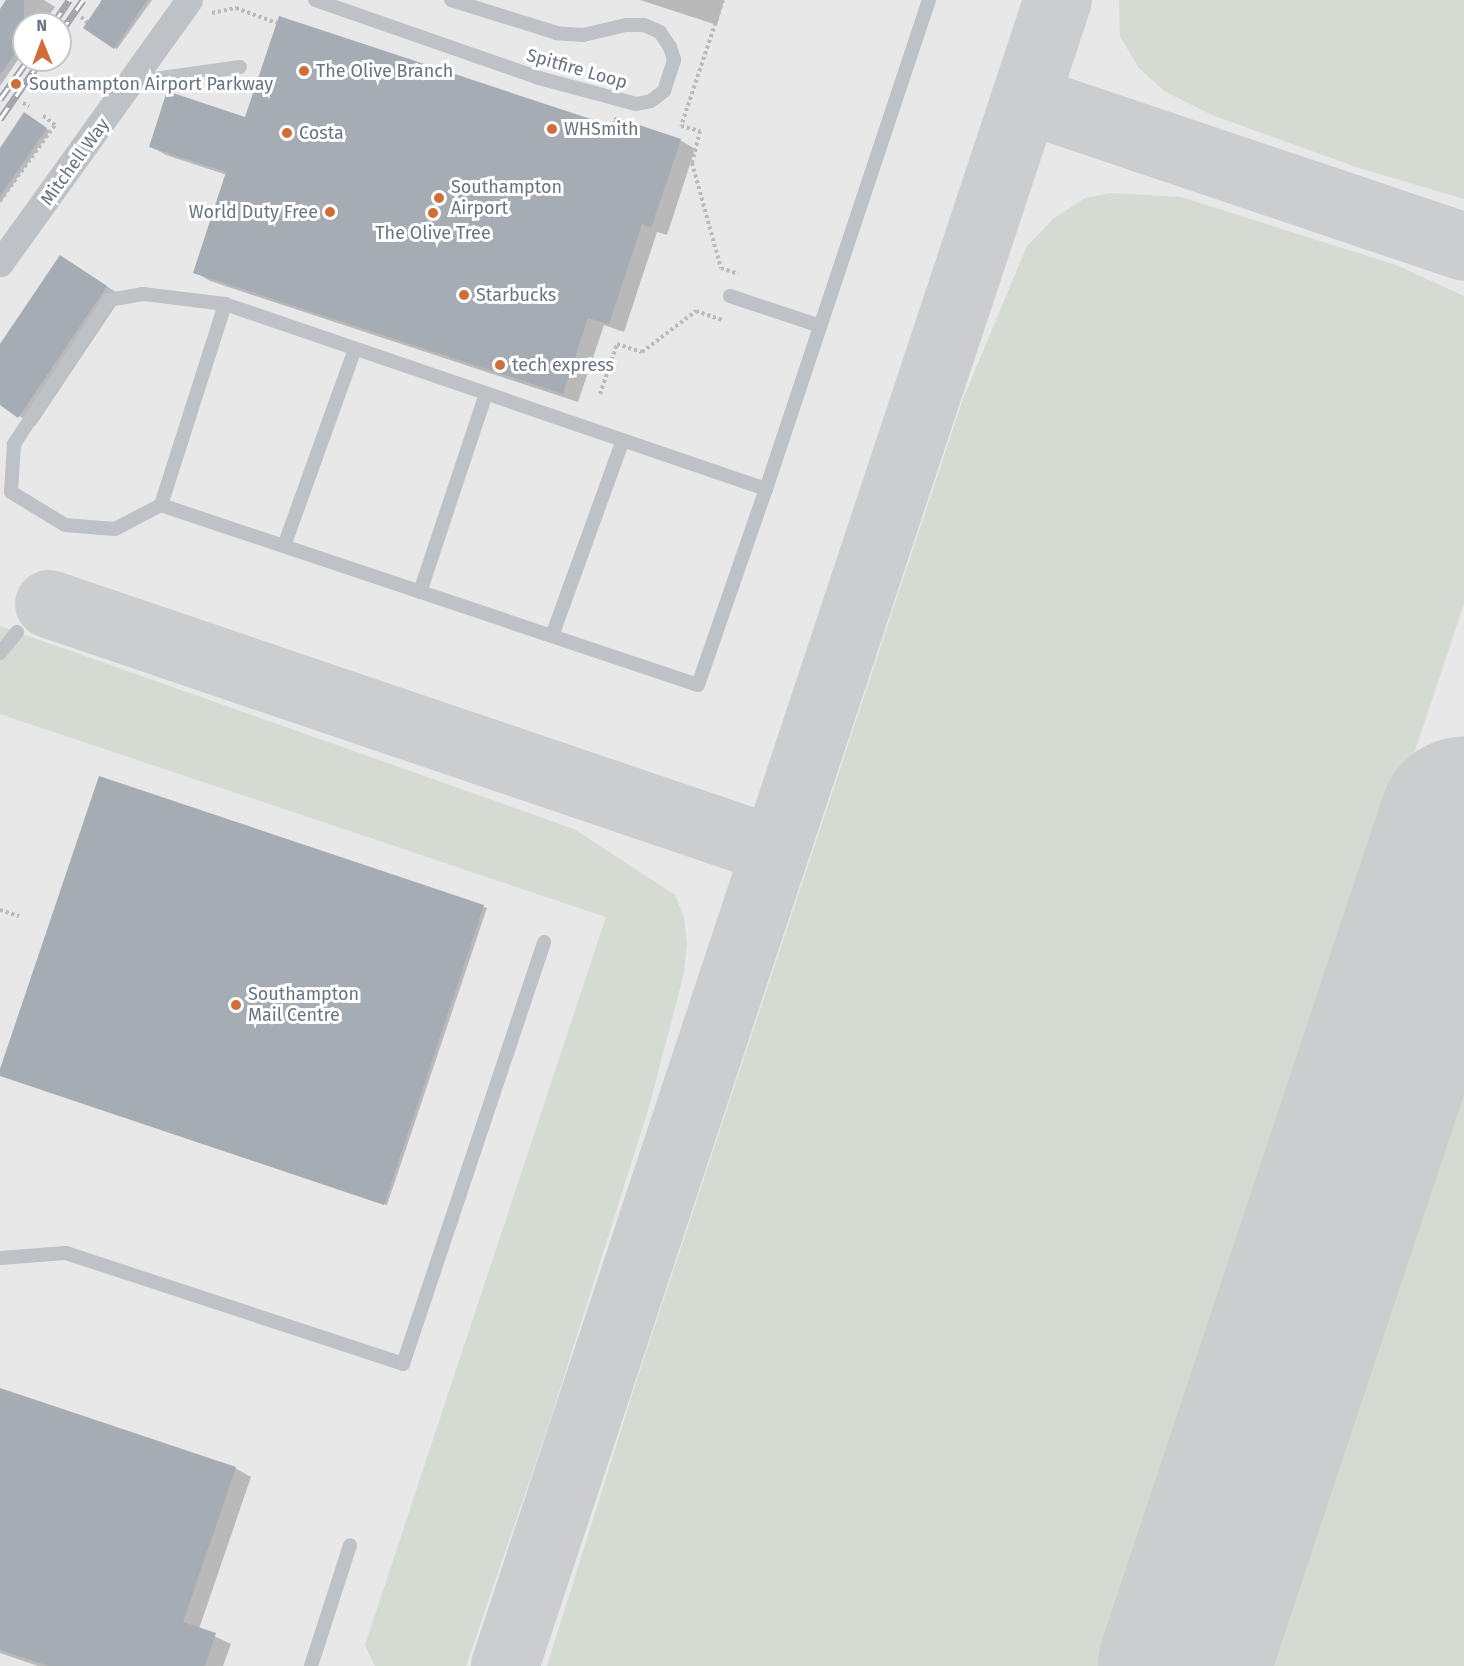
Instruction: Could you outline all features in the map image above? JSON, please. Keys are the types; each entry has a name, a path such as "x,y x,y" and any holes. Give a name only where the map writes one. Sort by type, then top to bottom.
{"street":[{"name":"Mitchell Way","path":"0,263 133,82 189,0"}],"lane":[{"name":"Spitfire Loop","path":"319,1 539,78 636,105 651,101 664,91 674,60 670,46 660,32 644,25 626,25 583,34 557,33 451,0"},
{"path":"161,505 698,685 766,489 929,0"},
{"path":"133,82 240,67"},
{"path":"225,304 161,505 115,529 65,525 11,492 14,444 109,300 143,294 225,304 766,489"},
{"path":"730,296 820,326"},
{"path":"284,546 355,349"},
{"path":"420,592 486,394"},
{"path":"552,636 623,440"},
{"path":"0,653 17,632"},
{"path":"2,1256 66,1253 404,1364 544,942"},
{"path":"310,1666 350,1545"}],"path":[{"path":"723,0 681,126 699,131 692,163 721,268 738,274"},
{"path":"236,8 277,23"},
{"path":"81,17 87,22"},
{"path":"22,103 29,106"},
{"path":"0,201 55,125 42,115"},
{"path":"600,394 617,344 642,352 696,311 722,320"},
{"path":"0,910 19,916"}],"shaded area":[{"name":"Southampton Airport","path":"0,0 1464,0 1464,1666 0,1666"},
{"path":"1119,0 1464,0 1464,199 1356,167 1212,115 1164,91 1138,67 1120,36"},
{"path":"1111,193 1181,197 1396,265 1464,296 1464,603 1110,1666 547,1666 633,1392 963,399 1027,246 1053,219 1085,198"},
{"path":"0,626 574,829 675,895 684,917 687,943 684,973 649,1107 549,1424 466,1666 375,1666 365,1645 606,917 0,714"},
{"path":"1464,1040 1464,1666 1256,1666"}],"building":[{"path":"6,0 24,0 24,12 12,12 12,58 0,75 0,9"},
{"path":"102,0 147,0 114,49 83,28"},
{"name":"Southampton Airport","path":"279,16 612,126 615,117 681,139 651,228 642,224 609,324 588,318 563,394 193,273 226,172 149,147 167,91 245,117"},
{"path":"24,112 47,128 0,196 0,148"},
{"path":"60,255 107,286 18,418 0,405 0,344"},
{"name":"Southampton Mail Centre","path":"99,776 484,905 384,1205 0,1076 0,1069"},
{"path":"0,1388 236,1467 183,1622 216,1633 205,1666 49,1666 0,1650"}],"taxiway":[{"path":"505,1666 1058,0"},
{"path":"1025,99 1464,247"},
{"path":"49,604 774,850"}],"runway":[{"path":"1183,1666 1464,822"}],"railway":[{"path":"61,12 69,0"},
{"path":"72,16 83,0"},
{"path":"0,99 19,72"},
{"path":"0,119 33,72"}],"place":[{"name":"The Olive Branch","path":"304,71"},
{"name":"Southampton Airport Parkway","path":"16,84"},
{"name":"WHSmith","path":"552,129"},
{"name":"Costa","path":"287,133"},
{"name":"Southampton Airport","path":"439,198"},
{"name":"World Duty Free","path":"330,212"},
{"name":"The Olive Tree","path":"433,213"},
{"name":"Starbucks","path":"464,295"},
{"name":"tech express","path":"500,365"},
{"name":"Southampton Mail Centre","path":"236,1005"}]}
